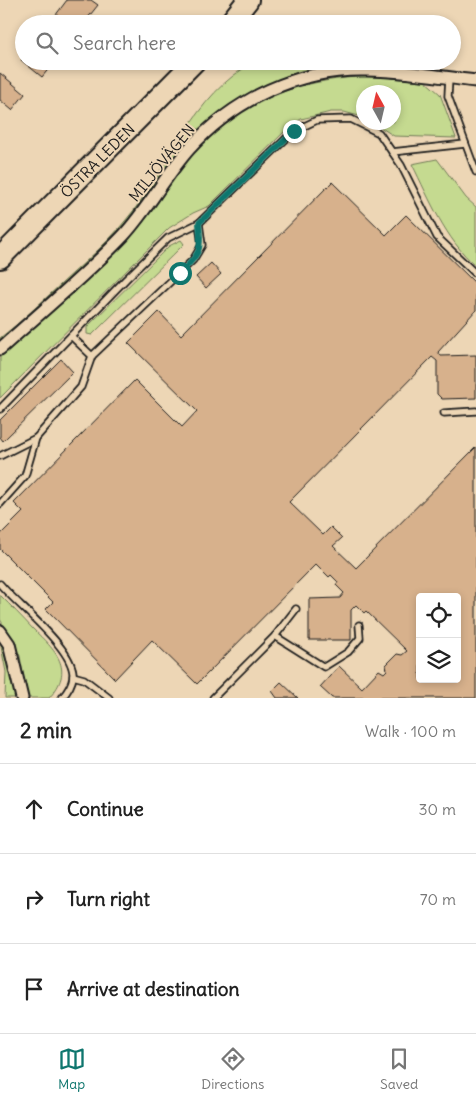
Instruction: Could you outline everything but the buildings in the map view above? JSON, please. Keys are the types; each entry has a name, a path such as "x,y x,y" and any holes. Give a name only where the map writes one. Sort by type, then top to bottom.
{"highway":[{"path":"236,15 248,0"},
{"name":"ÖSTRA LEDEN","path":"0,258 187,70"}],"street":[{"name":"MILJÖVÄGEN","path":"0,348 124,236 189,149 216,122 240,106 265,92 297,79 328,72 367,70 476,81"},
{"path":"0,631 9,644 22,698"}],"lane":[{"path":"449,78 448,96 476,172"},
{"path":"0,409 168,238 199,223 294,131 317,120 351,119 379,133 401,165 437,237 476,274"},
{"path":"392,152 466,144"},
{"path":"0,456 36,438 81,387 92,356 193,260 202,245 199,223"},
{"path":"71,336 92,356"},
{"path":"444,413 476,411"},
{"path":"0,504 25,476 36,438"},
{"path":"0,584 36,619 69,659 73,676 69,690 62,698"},
{"path":"213,698 275,636 296,609"},
{"path":"275,636 324,667 348,652 360,638 359,625"},
{"path":"73,676 84,679 109,698"}],"green space":[{"path":"243,70 307,70 252,91 229,105 190,139 128,223 0,341 0,338 23,319 118,230 141,201 198,113 214,93"},
{"path":"368,76 425,81 440,94 456,138 394,136 385,130 401,130 401,85 356,85 356,115 344,112 331,112 301,119 286,130 209,206 193,213 169,228 0,398 0,357 123,245 160,200 194,150 232,119 268,98 306,85"},
{"path":"437,159 466,198 476,207 476,266 455,244 432,205 412,164"},
{"path":"181,240 184,244 92,335 87,334 87,327 169,246"},
{"path":"0,595 49,645 59,660 62,669 61,678 57,688 49,698 27,698 20,656 0,619"},
{"path":"0,642 9,667 15,698 5,698 6,672"}],"route":[{"path":"180,273 193,260 202,245 199,223 294,131"}]}
